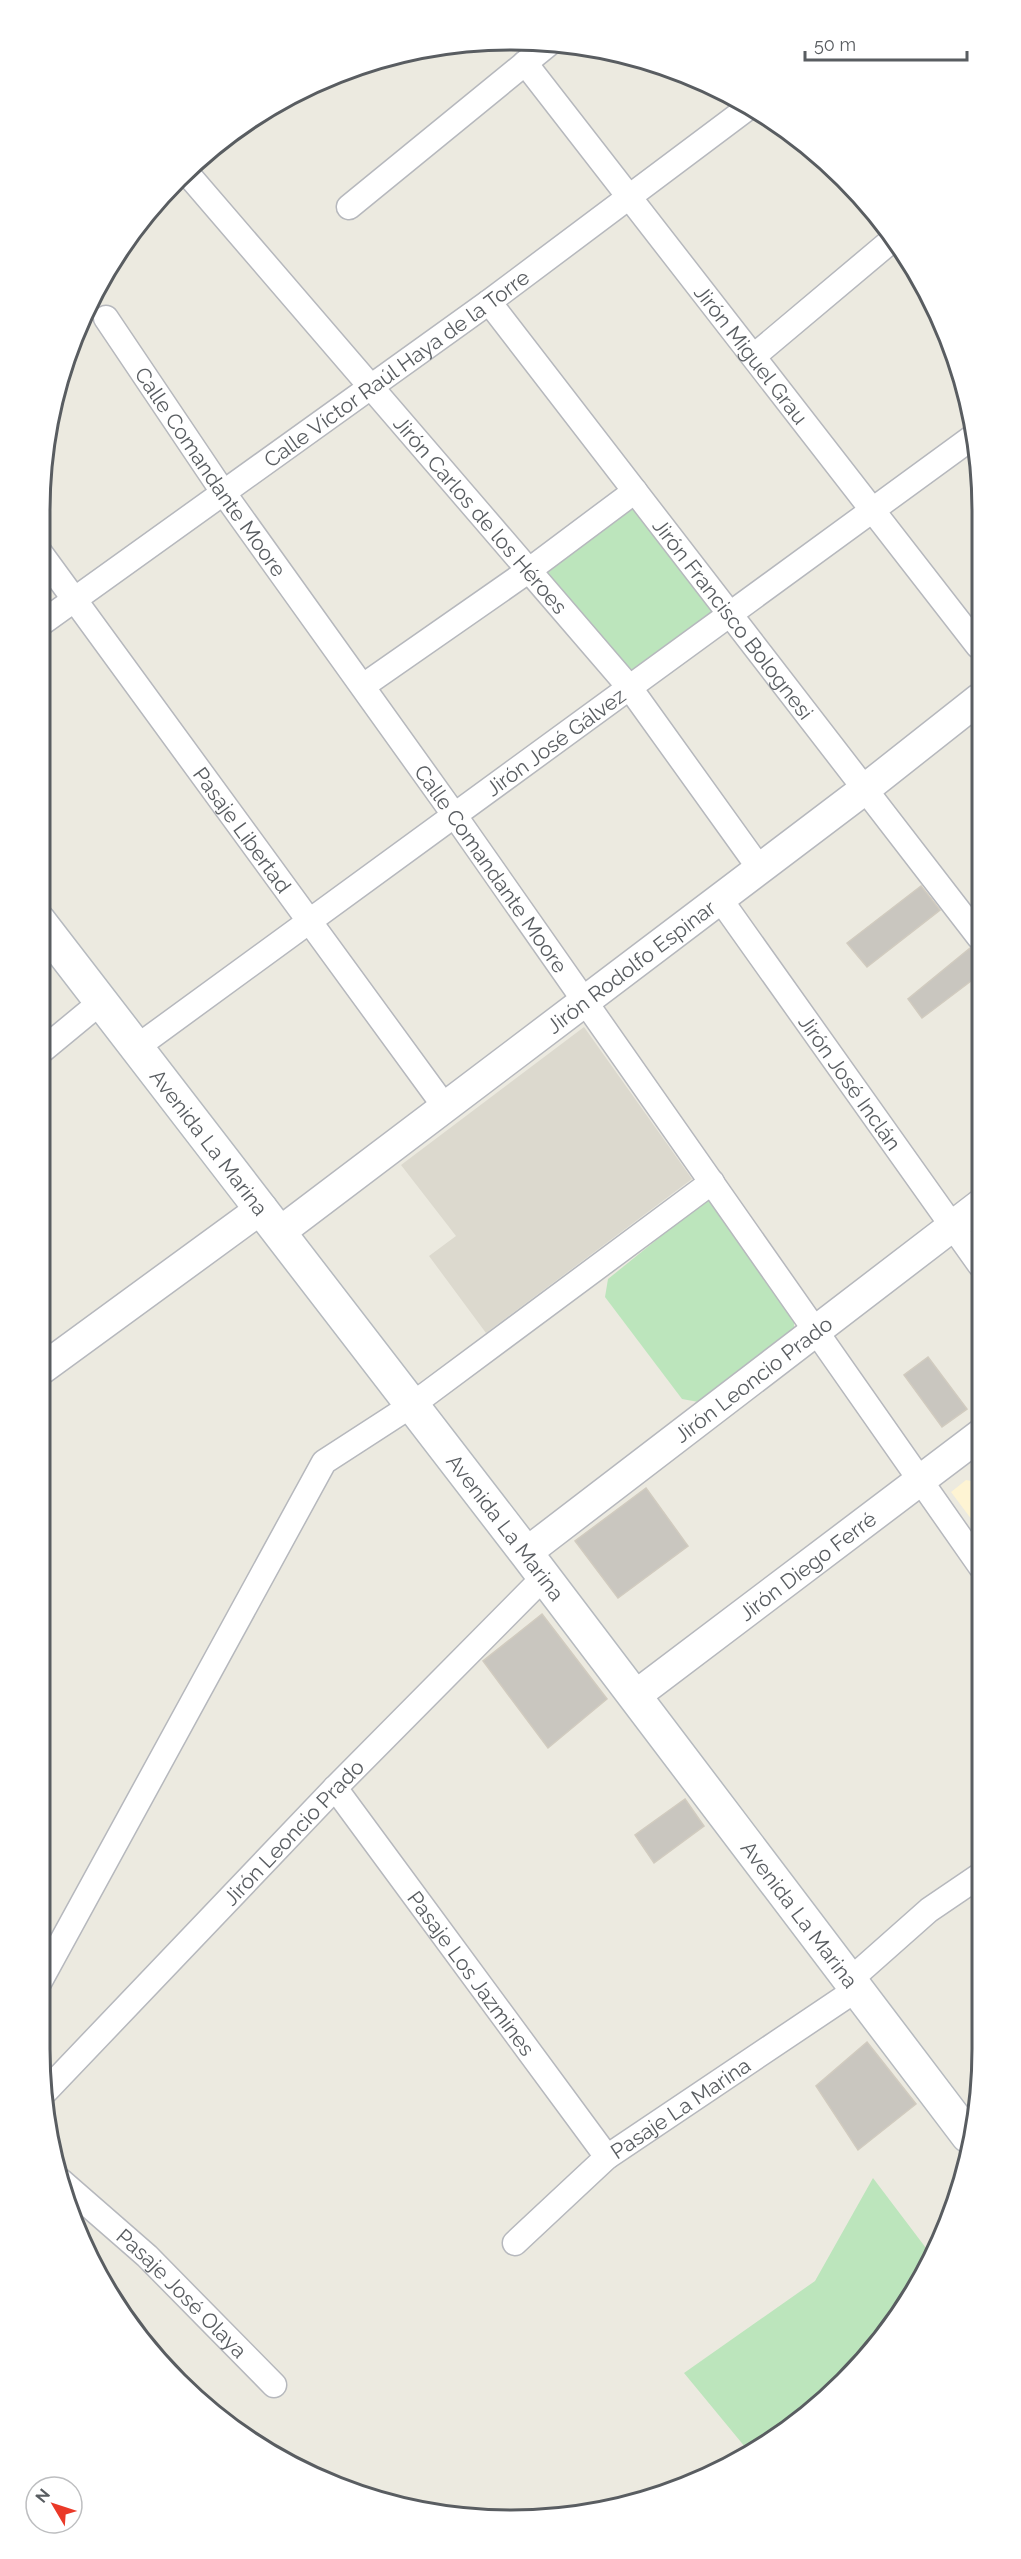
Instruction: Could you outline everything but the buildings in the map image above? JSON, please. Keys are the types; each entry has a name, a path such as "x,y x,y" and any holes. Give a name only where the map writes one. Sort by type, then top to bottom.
{"main road":[{"name":"Avenida La Marina","path":"50,935 535,1565 964,2131"}],"street":[{"path":"349,207 541,50"},
{"name":"Jirón Miguel Grau","path":"525,63 972,638"},
{"name":"Calle Víctor Raúl Haya de la Torre","path":"50,617 489,302 631,198 743,112"},
{"name":"Jirón Carlos de los Héroes","path":"192,179 630,688 760,869"},
{"path":"754,356 887,244"},
{"name":"Jirón Francisco Bolognesi","path":"489,302 972,928"},
{"name":"Calle Comandante Moore","path":"106,318 223,492 455,816 972,1554"},
{"name":"Jirón José Gálvez","path":"137,1047 967,441"},
{"path":"363,686 528,571 635,491"},
{"name":"Pasaje Libertad","path":"50,567 445,1107"},
{"name":"Jirón Rodolfo Espinar","path":"50,1361 445,1107 865,789 972,705"},
{"name":"Jirón José Inclán","path":"720,899 972,1254"},
{"path":"50,1044 102,1001"},
{"path":"50,1963 324,1462 412,1405 712,1182"},
{"name":"Jirón Leoncio Prado","path":"51,2086 335,1788 535,1565 815,1330 972,1211"},
{"name":"Jirón Diego Ferré","path":"635,1696 972,1441"},
{"name":"Pasaje Los Jazmines","path":"335,1788 607,2157"},
{"name":"Pasaje La Marina","path":"515,2242 607,2157 854,1985 929,1910 972,1881"},
{"name":"Pasaje José Olaya","path":"72,2191 147,2256 273,2385"}],"shaded area":[{"path":"584,1027 692,1179 486,1333 429,1256 456,1236 401,1165"},
{"path":"966,1480 972,1481 972,1520 951,1492"}],"green space":[{"path":"635,498 723,612 628,681 535,571"},
{"path":"707,1199 717,1202 794,1312 794,1330 704,1403 682,1399 605,1297 608,1279"},
{"path":"873,2178 926,2248 924,2252 894,2305 857,2352 814,2395 767,2432 744,2446 684,2373 815,2281"}]}
